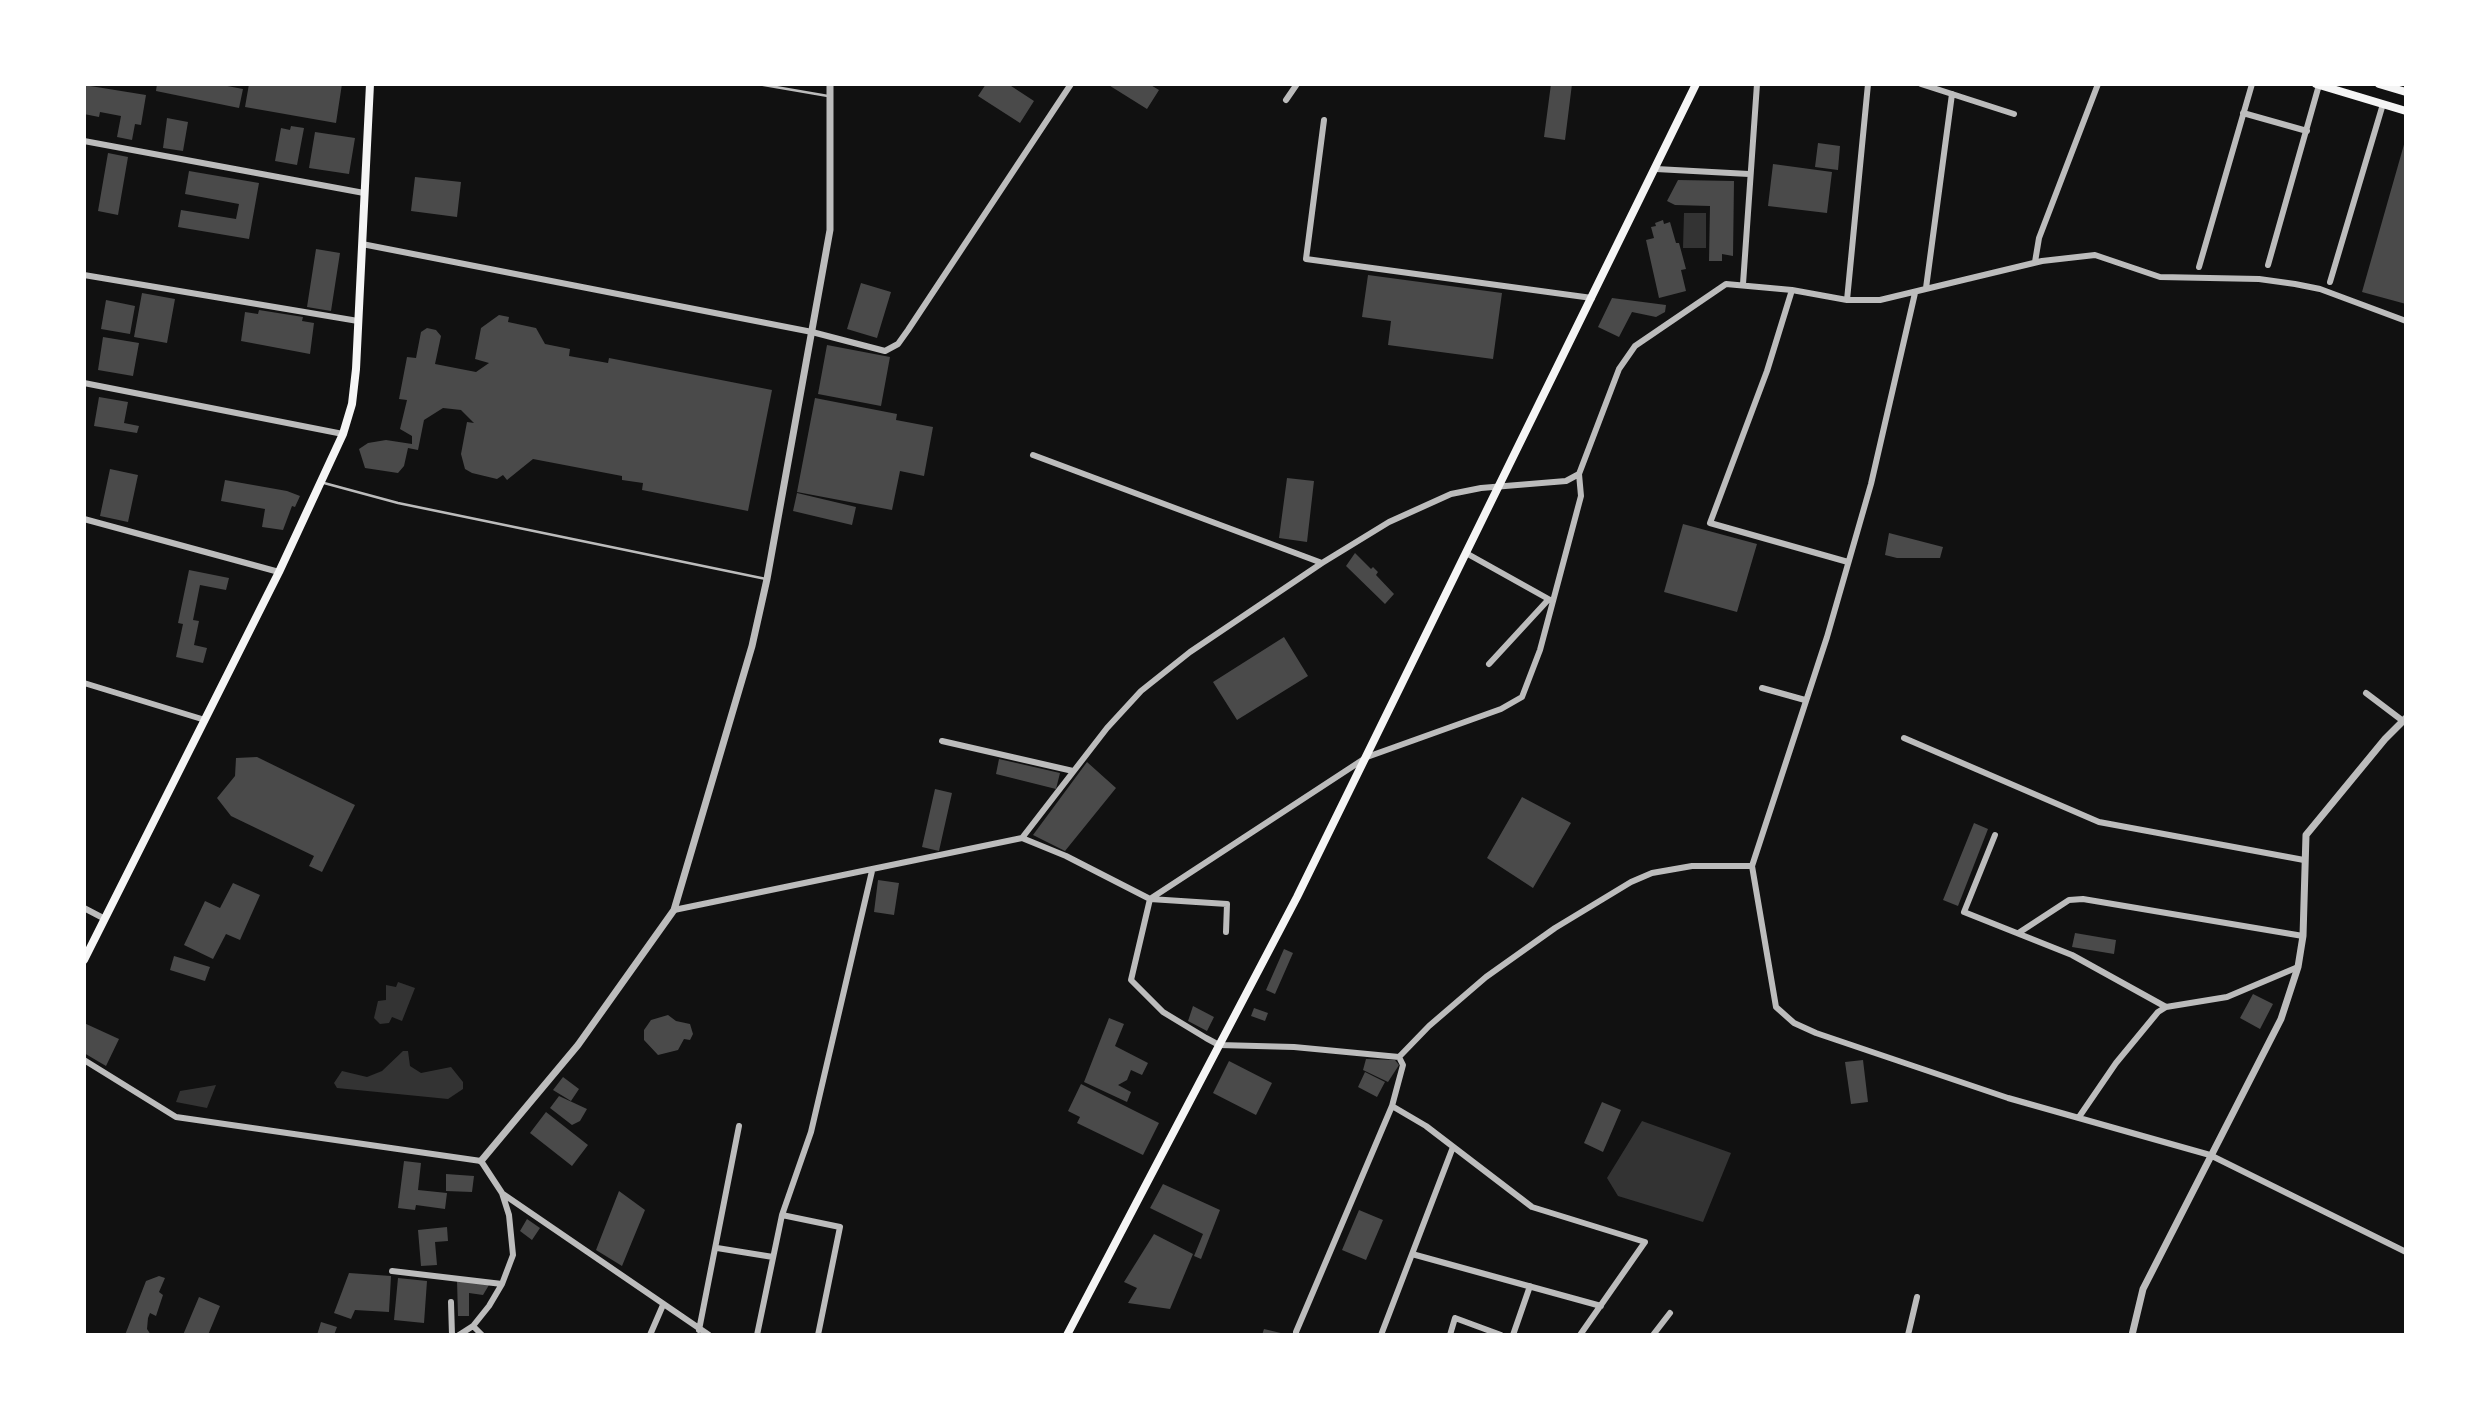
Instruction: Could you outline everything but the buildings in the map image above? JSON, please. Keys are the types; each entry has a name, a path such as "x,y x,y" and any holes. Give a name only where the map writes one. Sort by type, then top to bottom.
{"main road":[{"path":"84,960 279,572 343,434 352,404 370,84"},
{"path":"1067,1335 1367,757 1696,84"},
{"path":"2379,84 2406,92"},
{"path":"2317,85 2406,111"}],"street":[{"path":"481,1161 578,1045 674,910 752,646 767,579 830,230 830,84"},
{"path":"362,244 812,332 885,351 898,344 1071,84"},
{"path":"1286,100 1297,84"},
{"path":"1743,284 1757,84"},
{"path":"1847,300 1868,84"},
{"path":"1921,84 2014,114"},
{"path":"2035,262 2039,238 2098,84"},
{"path":"2199,267 2252,84"},
{"path":"2268,265 2307,131 2317,85"},
{"path":"1926,288 1952,94"},
{"path":"2330,282 2383,104"},
{"path":"2243,113 2307,131"},
{"path":"1324,120 1306,259 1592,298"},
{"path":"84,141 364,193"},
{"path":"1656,169 1749,174"},
{"path":"1399,1057 1294,1047 1219,1045 1163,1012 1131,981 1150,899 1367,757 1501,709 1522,697 1540,650 1550,601 1581,496 1579,474 1619,369 1635,346 1726,284 1792,290 1847,300 1880,300 2035,262 2095,255 2160,277 2295,284 2320,289 2406,321"},
{"path":"84,275 358,321"},
{"path":"1792,290 1767,372 1710,523 1848,562"},
{"path":"1915,293 1871,484 1752,866 1776,1007 1784,1016 1829,1037 2008,1098 2210,1155 2406,1252"},
{"path":"84,383 343,434"},
{"path":"1033,455 1322,563"},
{"path":"1022,838 1073,771 1141,691 1190,652 1322,563 1389,522 1425,504 1481,488 1566,481 1579,474"},
{"path":"84,519 279,572"},
{"path":"1466,553 1550,601"},
{"path":"1489,664 1550,601"},
{"path":"84,682 205,720"},
{"path":"1762,688 1805,700"},
{"path":"2132,1335 2143,1289 2281,1019 2298,967 2303,936 2306,835 2314,822 2404,719 2366,693"},
{"path":"1904,738 2099,822 2304,860"},
{"path":"942,741 1073,771"},
{"path":"1994,835 1964,912 2020,932 2072,955 2166,1007"},
{"path":"674,910 1022,838 1066,856 1150,899 1227,904 1226,932"},
{"path":"1399,1057 1429,1026 1486,977 1555,928 1631,882 1652,873 1692,866 1752,866"},
{"path":"757,1335 782,1215 811,1132 872,871"},
{"path":"2020,932 2069,900 2083,899 2303,936"},
{"path":"84,908 105,919"},
{"path":"2079,1116 2116,1063 2158,1012 2166,1007 2227,996 2298,967"},
{"path":"1296,1332 1392,1106 1403,1065 1399,1057"},
{"path":"84,1060 176,1117 481,1161 502,1193 509,1214 513,1255 502,1284 474,1326 459,1335"},
{"path":"1392,1106 1453,1147 1532,1207 1645,1242 1580,1335"},
{"path":"699,1330 739,1126"},
{"path":"1381,1335 1453,1147"},
{"path":"502,1193 709,1335"},
{"path":"782,1215 840,1227 818,1335"},
{"path":"717,1248 772,1257"},
{"path":"1412,1254 1601,1306"},
{"path":"392,1271 502,1284"},
{"path":"1513,1335 1530,1286"},
{"path":"1908,1335 1917,1297"},
{"path":"451,1302 452,1335"},
{"path":"650,1335 663,1305"},
{"path":"1653,1335 1670,1313"},
{"path":"1450,1335 1455,1318 1502,1335"},
{"path":"474,1326 482,1335"}],"lane":[{"path":"758,84 830,96"},
{"path":"321,483 398,503 767,579"}],"shaded area":[{"path":"1684,213 1706,213 1706,248 1683,248"},
{"path":"398,982 415,988 402,1021 392,1017 389,1023 380,1024 374,1018 378,1001 386,1000 386,985 396,987"},
{"path":"403,1051 408,1051 410,1066 421,1073 451,1067 463,1082 463,1089 448,1099 337,1088 334,1083 342,1071 367,1077 382,1071"},
{"path":"216,1085 207,1108 176,1102 180,1091"},
{"path":"1642,1121 1731,1153 1703,1222 1618,1196 1607,1178"}]}
